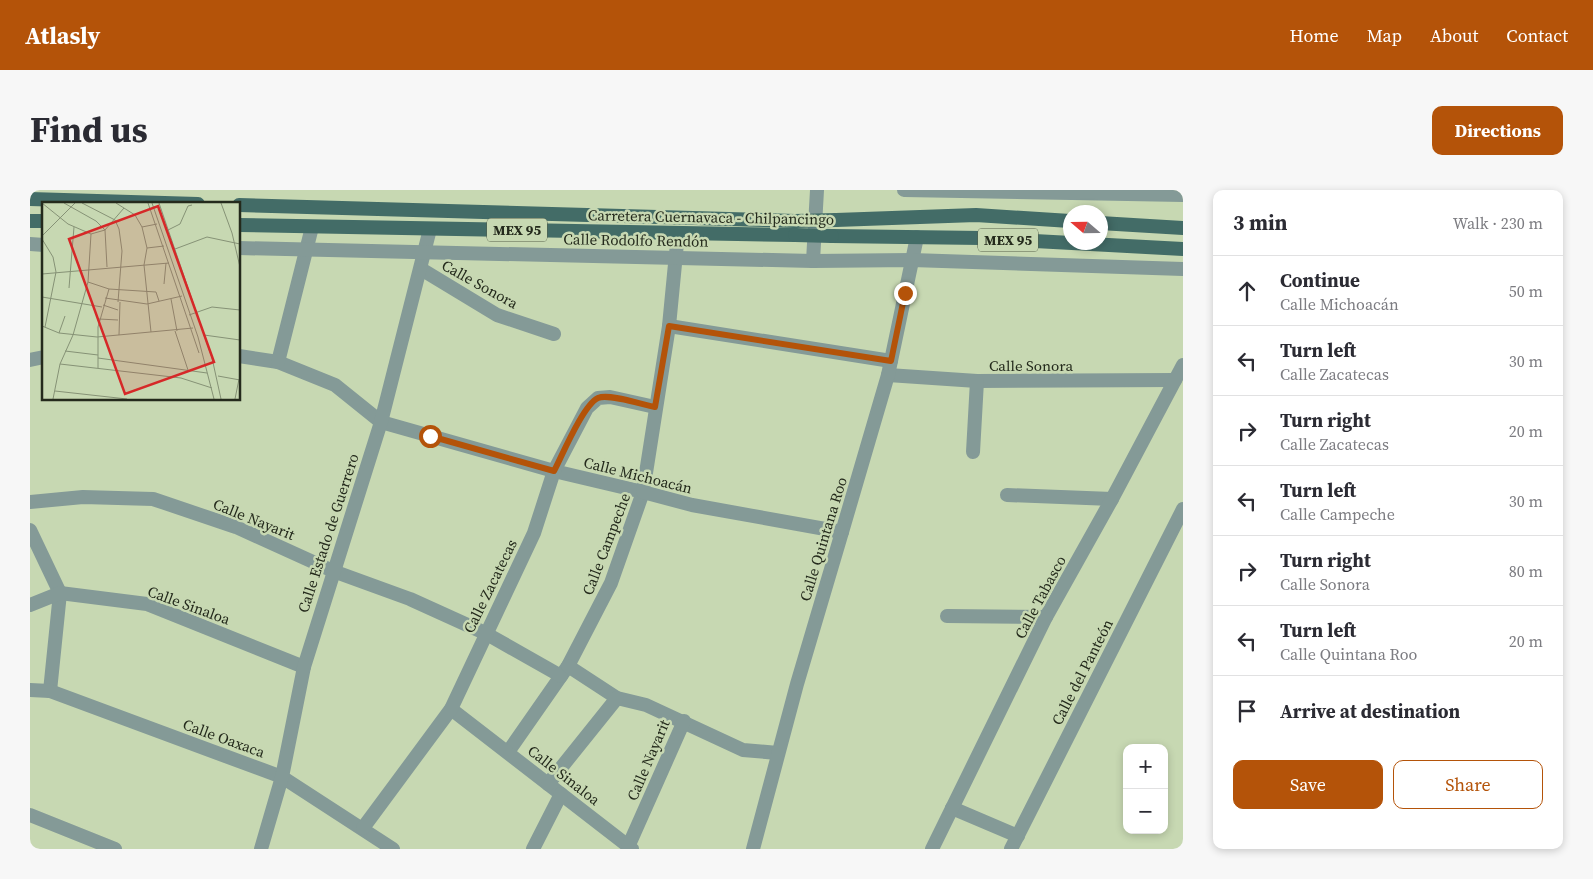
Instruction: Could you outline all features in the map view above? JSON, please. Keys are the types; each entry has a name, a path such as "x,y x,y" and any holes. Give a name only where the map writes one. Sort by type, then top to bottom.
{"main road":[{"path":"30,199 131,202"},
{"name":"Carretera Cuernavaca - Chilpancingo","path":"240,205 795,221 976,215 1063,221"},
{"path":"1108,223 1183,228"},
{"name":"Carretera Cuernavaca - Chilpancingo","path":"240,225 917,237 1183,248"}],"street":[{"path":"813,261 817,190"},
{"path":"904,190 1183,195"},
{"path":"278,362 312,227"},
{"name":"Calle Estado de Guerrero","path":"261,849 282,777 304,667 381,422 430,229"},
{"name":"Calle Campeche","path":"508,752 565,671 611,583 643,492 669,326 678,233"},
{"name":"Calle Quintana Roo","path":"753,849 778,753 888,375 917,237"},
{"name":"Calle Rodolfo Rendón","path":"240,248 813,261 912,260 1183,270"},
{"name":"Calle Sonora","path":"421,269 497,315 554,334"},
{"path":"669,326 891,361"},
{"name":"Calle Michoacán","path":"240,356 278,362 335,385 381,422 554,471 692,505 842,532"},
{"name":"Calle Tabasco","path":"932,849 1046,617 1112,499 1183,364"},
{"name":"Calle Sonora","path":"888,375 978,381 1175,380"},
{"path":"973,452 978,381"},
{"name":"Calle Zacatecas","path":"363,828 451,709 485,633 534,534 554,471 587,408 598,398 610,397 655,407"},
{"path":"1007,495 1112,499"},
{"name":"Calle Nayarit","path":"30,502 83,497 153,499 236,527 333,571 410,599 565,671 617,698 646,705 684,721 630,848"},
{"name":"Calle del Panteón","path":"1011,849 1183,509"},
{"path":"30,530 60,593 50,691"},
{"name":"Calle Sinaloa","path":"30,605 60,593 148,604 304,667"},
{"path":"947,616 1046,617"},
{"name":"Calle Oaxaca","path":"30,690 50,691 282,777 393,849"},
{"path":"548,784 617,698"},
{"name":"Calle Sinaloa","path":"451,709 630,848"},
{"path":"684,721 743,750 778,753"},
{"path":"533,849 561,794"},
{"path":"952,808 1018,836"},
{"path":"30,815 115,849"}],"route":[{"path":"430,436 554,471 587,408 598,398 610,397 655,407 669,326 891,361 905,293"}]}
